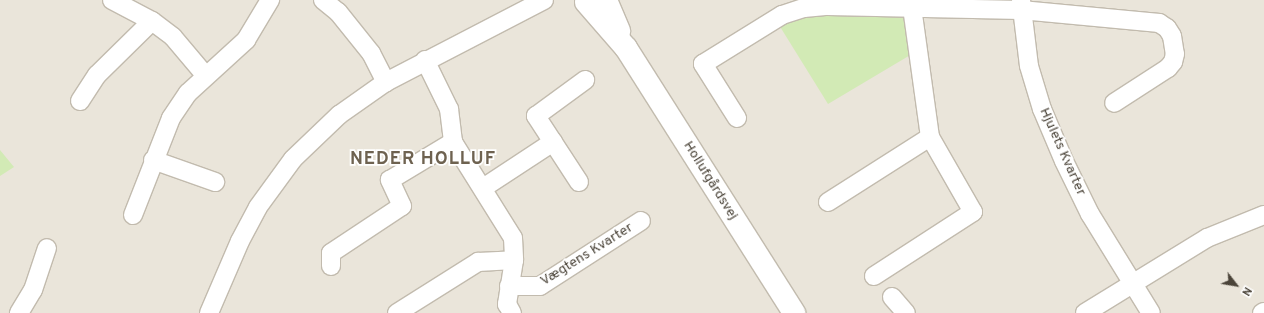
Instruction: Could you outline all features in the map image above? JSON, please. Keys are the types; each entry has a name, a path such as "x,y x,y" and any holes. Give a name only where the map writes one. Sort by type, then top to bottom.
{"street":[{"path":"112,0 152,21 173,38 206,76"},
{"path":"133,215 153,160 171,118 188,92 246,40 270,0"},
{"path":"323,0 338,12 371,53 386,82"},
{"path":"209,313 240,241 258,208 293,159 339,115 386,82 425,60 544,0"},
{"name":"Hollufgårdsvej","path":"590,0 626,48 794,313"},
{"path":"738,118 703,64 782,15 804,8 912,8 1021,5 1159,23 1167,28 1172,36 1175,54 1173,62 1168,68 1114,103"},
{"name":"Hjulets Kvarter","path":"1021,5 1029,66 1042,109 1064,161 1090,214 1151,313"},
{"path":"874,276 973,212 930,138 912,8"},
{"path":"80,101 97,75 152,21"},
{"path":"425,60 449,109 453,142 513,238 514,260 506,304 512,313"},
{"path":"579,182 536,116 585,80"},
{"path":"828,202 930,138"},
{"path":"331,266 331,253 402,206 390,180 453,142"},
{"path":"482,188 553,142"},
{"path":"153,160 215,182"},
{"path":"1084,313 1207,238 1264,215"},
{"name":"Vægtens Kvarter","path":"509,286 540,286 641,221"},
{"path":"19,313 33,290 47,248"},
{"path":"397,313 478,262 514,260"},
{"path":"892,297 906,313"}],"shaded area":[{"path":"0,0 1264,0 1264,313 0,313"}],"green space":[{"path":"824,13 895,15 908,20 912,54 828,104 779,25"},
{"path":"0,150 14,167 0,176"}],"district":[{"name":"NEDER HOLLUF","path":"423,160"}]}
